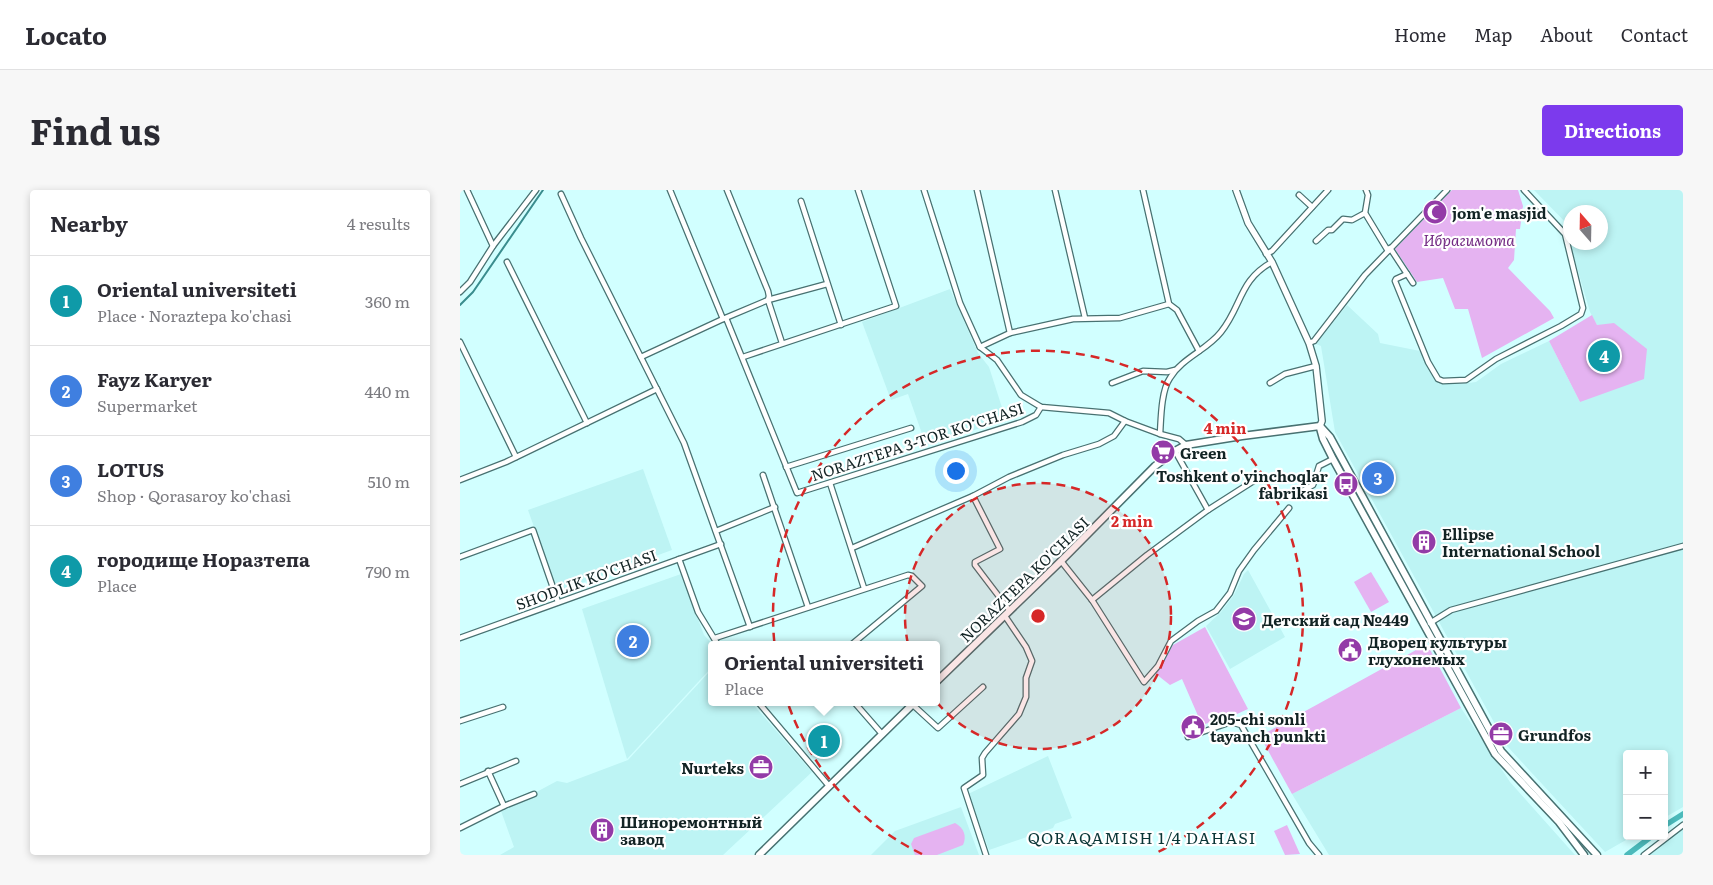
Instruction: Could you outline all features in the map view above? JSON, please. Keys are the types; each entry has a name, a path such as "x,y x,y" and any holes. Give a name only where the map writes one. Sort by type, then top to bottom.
{"main road":[{"name":"NORAZTEPA KO'CHASI","path":"940,678 1062,561 1155,466 1175,451 1186,445 1252,434 1320,426"},
{"path":"1320,426 1323,439 1333,459 1495,754 1559,822 1584,855"},
{"path":"1320,426 1330,437 1501,751 1597,855"},
{"path":"759,855 912,706"}],"street":[{"path":"468,190 492,246"},
{"path":"460,292 470,282 492,246 536,190"},
{"path":"670,190 724,318 743,356 786,467 911,428"},
{"path":"727,190 768,291 768,300 782,344"},
{"path":"743,356 896,306 858,190"},
{"path":"924,190 960,303 980,347 997,360 1021,395 1042,408 1109,413 1125,421 1179,439 1186,445"},
{"path":"977,190 1010,333"},
{"path":"1055,190 1085,318"},
{"path":"1143,190 1169,304 1176,310 1199,351"},
{"path":"1236,190 1248,223 1272,262 1309,344 1316,366 1322,421 1320,426"},
{"path":"1266,254 1272,250 1328,190"},
{"path":"1366,190 1368,194 1365,213 1413,283"},
{"path":"1309,344 1314,342 1365,275 1447,190"},
{"path":"1407,274 1395,281 1428,362 1438,379 1443,381 1466,380 1496,359 1562,326 1581,314 1583,308 1565,234 1524,190"},
{"path":"561,194 581,238 684,443 750,627"},
{"path":"1299,194 1312,207"},
{"path":"801,201 826,284 841,325"},
{"path":"1316,241 1328,230 1332,230 1343,219 1352,220 1365,213"},
{"path":"507,262 587,423"},
{"path":"1160,434 1164,396 1168,379 1221,332 1238,305 1248,282 1272,262"},
{"path":"641,358 724,318 768,300 826,284"},
{"path":"980,347 1010,333 1085,318 1120,318 1169,304"},
{"path":"460,342 516,457"},
{"path":"1270,383 1286,374 1316,366"},
{"path":"1112,383 1143,371 1166,372 1176,370"},
{"path":"460,480 516,457 657,389"},
{"name":"NORAZTEPA 3-TOR KO‘CHASI","path":"786,467 797,493 1022,422 1036,415 1042,408"},
{"path":"852,548 973,496 1010,477 1054,459 1099,444 1114,436 1125,421"},
{"path":"1175,451 1208,510"},
{"path":"1299,494 1313,485 1320,466 1333,459"},
{"path":"762,475 775,507 808,607"},
{"path":"1092,600 1147,555 1208,510 1255,480"},
{"path":"830,483 864,588"},
{"path":"973,496 1000,549 976,562 975,565 1007,614 1032,660 1026,678 1026,696 1019,714 982,758 984,773 964,788 986,855"},
{"path":"716,530 775,507"},
{"path":"1062,561 1092,600 1144,682 1158,666 1171,642 1198,621 1216,611 1230,593 1239,571 1289,508"},
{"path":"460,558 533,530 558,602"},
{"name":"SHODLIK KO'CHASI","path":"460,638 721,544"},
{"path":"1424,626 1451,610 1683,546"},
{"path":"679,559 698,612 716,641"},
{"path":"714,638 864,588 910,575 922,586 856,641"},
{"path":"916,706 938,728 983,686"},
{"path":"460,721 503,706"},
{"path":"761,706 829,786"},
{"path":"858,706 882,734"},
{"path":"1188,737 1229,723 1234,722 1241,725 1309,843 1319,855"},
{"path":"460,784 516,761"},
{"path":"488,771 504,806"},
{"path":"460,828 504,806 534,794"},
{"path":"1644,855 1683,825"}],"shaded area":[{"path":"1534,190 1683,190 1683,807 1668,816 1668,750 1623,750 1623,840 1626,840 1605,852 1507,746 1335,432 1321,346 1316,344 1347,305 1378,334 1380,343 1420,351 1438,383 1461,384 1476,382 1501,364 1549,341 1580,402 1597,325 1590,312 1572,250 1608,250 1608,205 1563,205 1563,220"},
{"path":"950,289 978,353 989,367 1006,420 926,445 908,394 891,400 862,322"},
{"path":"643,469 672,550 557,592 528,510"},
{"name":"Детский сад №449","path":"1248,570 1285,637 1230,669 1206,626 1221,612 1234,595 1244,574"},
{"path":"681,574 704,635 709,641 708,671 627,759 582,609"},
{"path":"708,673 708,706 754,706 812,772 723,855 500,855 514,847 501,811 557,781 567,783 628,760"},
{"path":"1461,708 1510,782 1575,855 1329,855 1292,794"},
{"path":"1048,756 1072,818 1055,824 1053,828 989,850 968,794"},
{"path":"961,807 979,855 871,855 895,831"},
{"path":"1683,828 1683,855 1649,855 1668,840"}],"green space":[{"name":"Ибрагимота","path":"1452,190 1518,190 1523,206 1520,229 1516,229 1514,260 1508,268 1550,311 1554,318 1482,358 1468,309 1455,309 1443,278 1417,282 1395,249"},
{"path":"1592,315 1597,325 1614,323 1647,349 1644,379 1580,402 1549,341"},
{"path":"1371,572 1389,602 1371,612 1354,582"},
{"path":"1205,627 1248,709 1202,725 1182,679 1170,685 1156,674 1173,645"},
{"path":"1427,644 1461,708 1292,794 1260,736"},
{"path":"955,823 964,832 963,845 937,855 915,855 911,844 914,838"},
{"path":"1287,825 1300,854 1285,855 1274,831"}],"waterway":[{"path":"460,305 473,292 543,190"},
{"path":"1668,823 1683,814"},
{"path":"1627,855 1647,840"}],"place":[{"name":"jom'e masjid","path":"1435,212"},
{"name":"городище Норазтепа","path":"1604,356"},
{"name":"Green","path":"1163,452"},
{"name":"LOTUS","path":"1378,478"},
{"name":"Toshkent o'yinchoqlar fabrikasi","path":"1346,484"},
{"name":"Ellipse International School","path":"1424,542"},
{"name":"Детский сад №449","path":"1244,619"},
{"name":"Fayz Karyer","path":"633,641"},
{"name":"Дворец культуры глухонемых","path":"1350,650"},
{"name":"205-chi sonli tayanch punkti","path":"1193,727"},
{"name":"Grundfos","path":"1501,734"},
{"name":"Oriental universiteti","path":"824,741"},
{"name":"Nurteks","path":"761,767"},
{"name":"Шиноремонтный завод","path":"602,830"}],"district":[{"name":"QORAQAMISH 1/4 DAHASI","path":"1142,837"}]}
